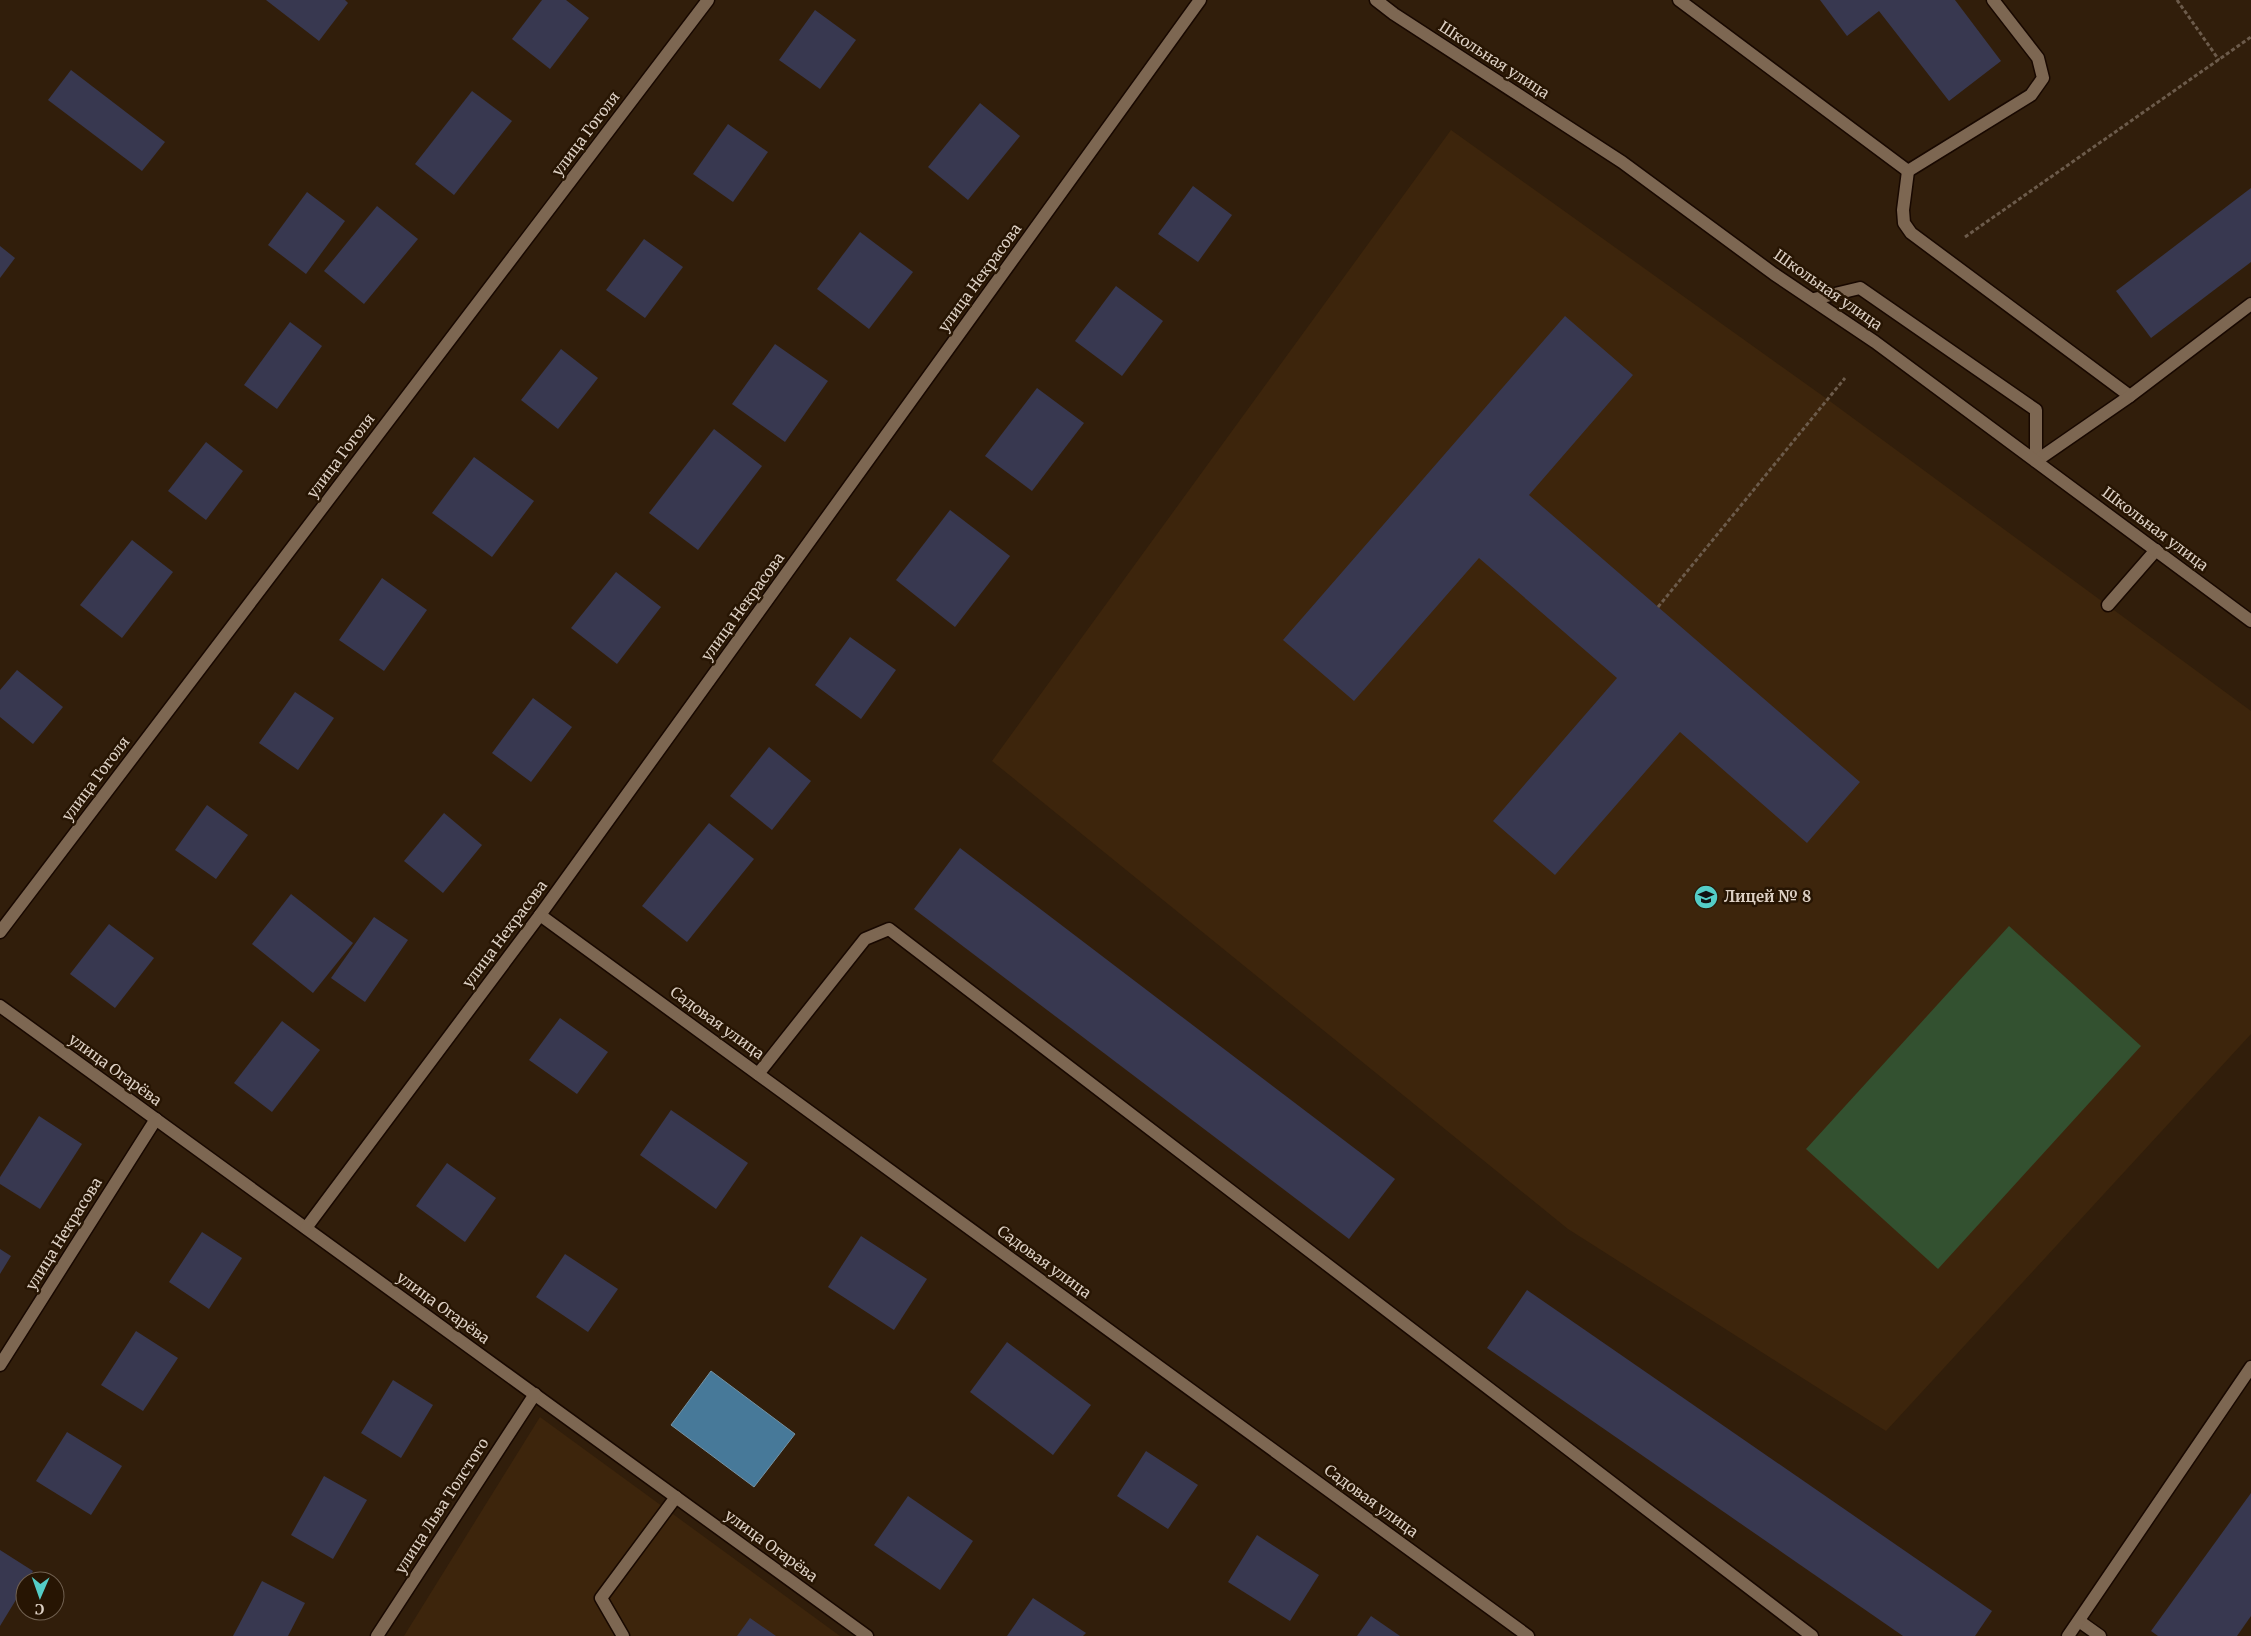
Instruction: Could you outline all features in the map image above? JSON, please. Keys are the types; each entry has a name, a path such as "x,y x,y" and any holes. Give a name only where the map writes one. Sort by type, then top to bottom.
{"street":[{"name":"улица Гоголя","path":"0,932 708,0"},
{"name":"улица Некрасова","path":"306,1228 540,914 1200,0"},
{"name":"Школьная улица","path":"1376,0 1394,14 1622,162 1774,274 1814,299 2251,621"},
{"path":"1679,0 1908,172"},
{"path":"1908,172 2031,95 2043,78 2038,58 1993,0"},
{"path":"1908,172 1904,224 1911,234 2130,396"},
{"path":"1814,299 1860,288 2036,410 2036,461"},
{"path":"2036,461 2130,396 2251,304"},
{"path":"2108,605 2156,550"},
{"name":"Садовая улица","path":"540,914 1528,1636"},
{"path":"758,1074 865,939 889,929 1812,1636"},
{"name":"улица Огарёва","path":"0,1006 867,1636"},
{"name":"улица Некрасова","path":"0,1365 156,1119"},
{"path":"2068,1636 2251,1367"},
{"name":"улица Льва Толстого","path":"378,1636 535,1394"},
{"path":"623,1636 601,1598 676,1497"},
{"path":"2079,1621 2100,1636"}],"path":[{"path":"2177,0 2219,60"},
{"path":"1965,237 2251,37"},
{"path":"1658,607 1845,378"}],"shaded area":[{"name":"Лицей № 8","path":"1451,130 1827,399 2251,711 2251,1034 1886,1431 1568,1229 992,761"},
{"path":"540,1417 840,1636 404,1636"}],"green space":[{"path":"2009,926 2141,1046 1938,1269 1806,1149"}],"water":[{"path":"711,1371 795,1434 754,1487 671,1425"}],"building":[{"path":"266,0 345,0 348,3 319,41"},
{"path":"542,0 566,0 589,18 550,69 512,39"},
{"path":"1820,0 1955,0 2001,61 1949,101 1879,11 1847,36"},
{"path":"815,10 856,40 820,89 779,60"},
{"path":"71,70 165,142 142,171 48,100"},
{"path":"472,91 512,121 454,195 415,164"},
{"path":"980,103 1020,136 968,200 928,167"},
{"path":"728,124 768,152 733,202 693,174"},
{"path":"1193,186 1232,215 1198,262 1158,234"},
{"path":"2251,188 2251,262 2151,338 2116,291"},
{"path":"307,192 345,221 306,274 268,245"},
{"path":"377,206 418,239 364,304 324,271"},
{"path":"860,232 913,272 869,329 817,289"},
{"path":"644,239 683,267 645,318 606,290"},
{"path":"0,246 15,258 0,278"},
{"path":"1116,286 1163,321 1122,376 1075,341"},
{"path":"1565,316 1633,375 1529,495 1860,782 1807,843 1680,732 1555,875 1493,821 1617,678 1479,558 1354,701 1283,640"},
{"path":"290,322 322,346 277,409 244,385"},
{"path":"775,344 828,381 785,442 732,404"},
{"path":"561,349 598,378 558,429 521,400"},
{"path":"1037,388 1084,423 1032,491 985,456"},
{"path":"714,429 762,466 698,550 649,513"},
{"path":"206,442 243,471 206,520 168,491"},
{"path":"474,457 534,501 492,557 432,513"},
{"path":"950,510 1010,556 955,627 896,580"},
{"path":"132,540 173,572 122,638 80,605"},
{"path":"616,572 661,607 617,664 571,628"},
{"path":"382,578 427,610 384,671 339,640"},
{"path":"850,637 896,670 861,719 815,685"},
{"path":"17,670 63,707 33,744 0,717 0,690"},
{"path":"295,692 334,718 298,770 259,743"},
{"path":"533,698 572,727 531,782 492,753"},
{"path":"769,747 811,781 772,830 730,796"},
{"path":"207,805 248,835 216,879 175,850"},
{"path":"444,813 482,845 443,893 404,861"},
{"path":"709,823 754,859 687,942 642,906"},
{"path":"960,848 1395,1179 1349,1239 914,909"},
{"path":"291,894 353,943 313,993 252,944"},
{"path":"374,917 408,940 365,1002 331,978"},
{"path":"109,924 154,958 115,1008 70,974"},
{"path":"560,1018 608,1052 577,1094 529,1060"},
{"path":"282,1021 320,1050 272,1112 234,1083"},
{"path":"671,1110 748,1163 716,1209 640,1155"},
{"path":"39,1116 82,1144 40,1209 0,1184 0,1177"},
{"path":"447,1163 496,1198 465,1242 416,1206"},
{"path":"202,1232 242,1258 209,1309 169,1282"},
{"path":"861,1236 927,1279 894,1330 828,1287"},
{"path":"0,1249 11,1256 0,1274"},
{"path":"565,1254 618,1289 588,1332 536,1297"},
{"path":"1527,1290 1992,1611 1975,1636 1903,1636 1487,1348"},
{"path":"136,1331 178,1358 143,1411 101,1385"},
{"path":"1007,1342 1091,1405 1053,1455 970,1392"},
{"path":"393,1380 433,1405 401,1458 361,1433"},
{"path":"67,1432 122,1466 91,1515 36,1481"},
{"path":"1146,1451 1198,1485 1168,1529 1117,1496"},
{"path":"324,1476 367,1500 333,1559 291,1535"},
{"path":"2251,1493 2251,1616 2237,1636 2158,1636 2151,1631"},
{"path":"908,1496 973,1541 940,1590 874,1545"},
{"path":"1257,1535 1319,1575 1290,1621 1228,1582"},
{"path":"0,1550 33,1571 15,1571 15,1601 0,1626"},
{"path":"262,1581 305,1603 288,1636 233,1636"},
{"path":"1033,1598 1086,1633 1083,1636 1007,1636"},
{"path":"1371,1616 1400,1636 1357,1636"},
{"path":"750,1618 776,1636 737,1636"}],"place":[{"name":"Лицей № 8","path":"1706,897"}]}
